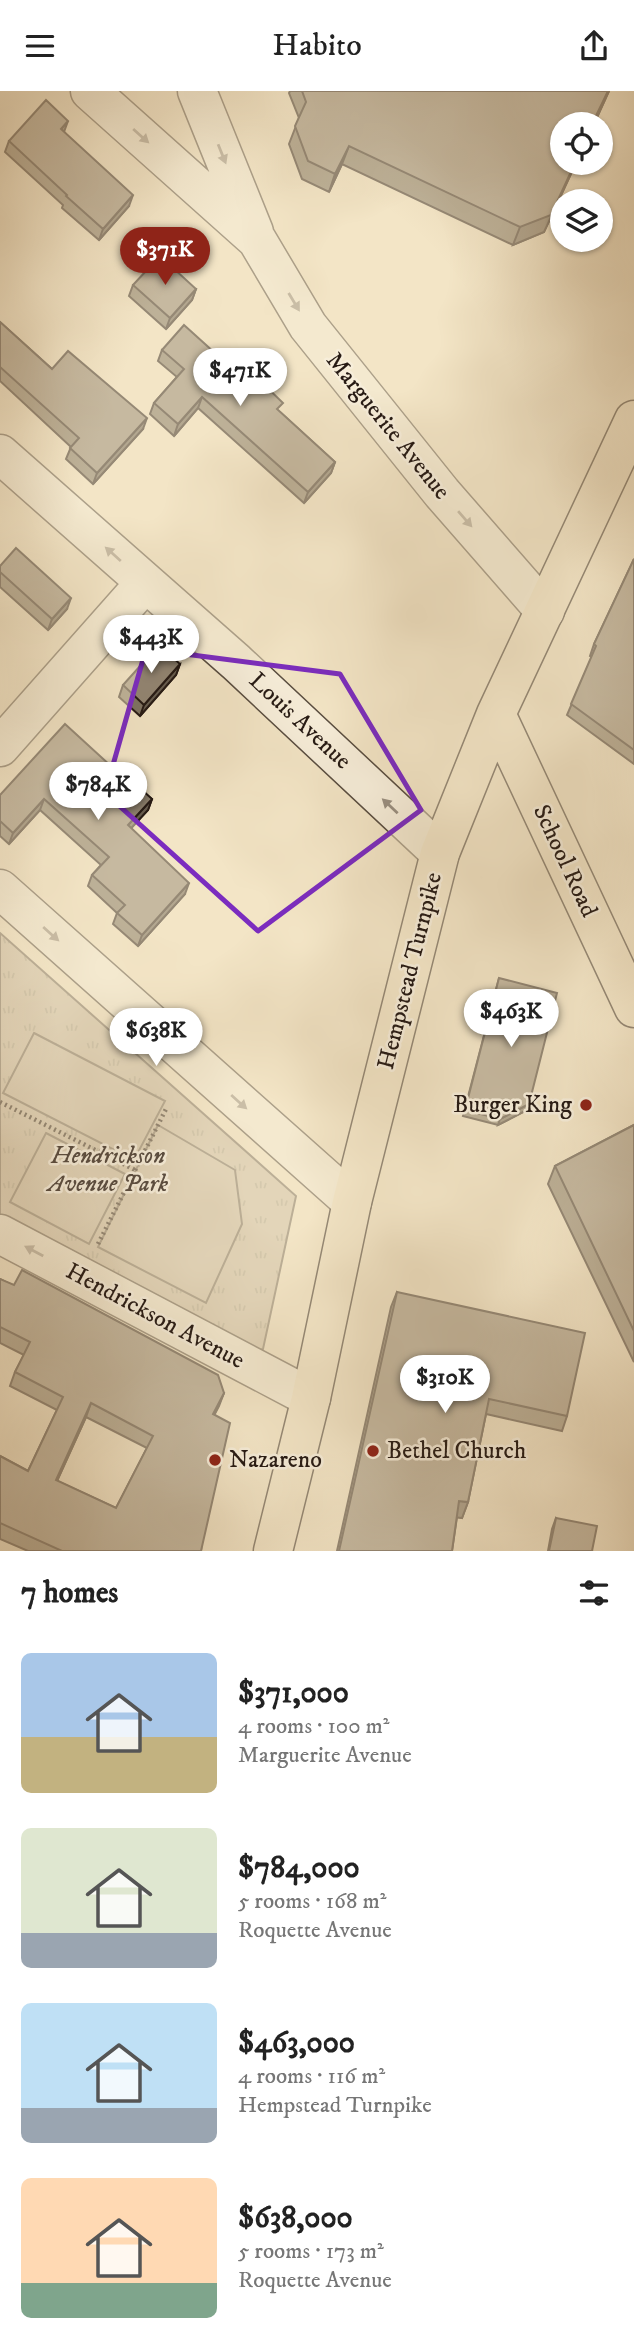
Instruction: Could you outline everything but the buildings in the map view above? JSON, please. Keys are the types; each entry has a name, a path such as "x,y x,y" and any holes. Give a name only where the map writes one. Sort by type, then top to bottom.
{"main road":[{"name":"Hempstead Turnpike","path":"273,1551 311,1398 352,1202 440,853 496,714 634,420"},
{"name":"School Road","path":"496,714 631,991"}],"street":[{"name":"Marguerite Avenue","path":"90,91 257,240 308,326 442,493 545,611"},
{"path":"197,91 257,240"},
{"name":"Louis Avenue","path":"0,454 236,662 440,853"},
{"path":"0,747 145,583"},
{"path":"0,888 352,1202"},
{"name":"Hendrickson Avenue","path":"0,1234 311,1398"}],"path":[{"path":"0,1102 135,1170"},
{"path":"82,1276 167,1107"}],"highlighted area":[{"path":"146,649 340,674 421,810 258,931 105,793"}],"green space":[{"name":"Hendrickson Avenue Park","path":"0,933 296,1196 263,1349 232,1358 0,1232"},
{"path":"34,1033 165,1101 134,1160 3,1093"},
{"path":"158,1125 235,1170 242,1224 206,1303 98,1247"},
{"path":"46,1133 125,1174 89,1244 10,1202"}],"place":[{"name":"Burger King","path":"586,1105"},
{"name":"Bethel Church","path":"373,1451"},
{"name":"Nazareno","path":"215,1460"}]}
